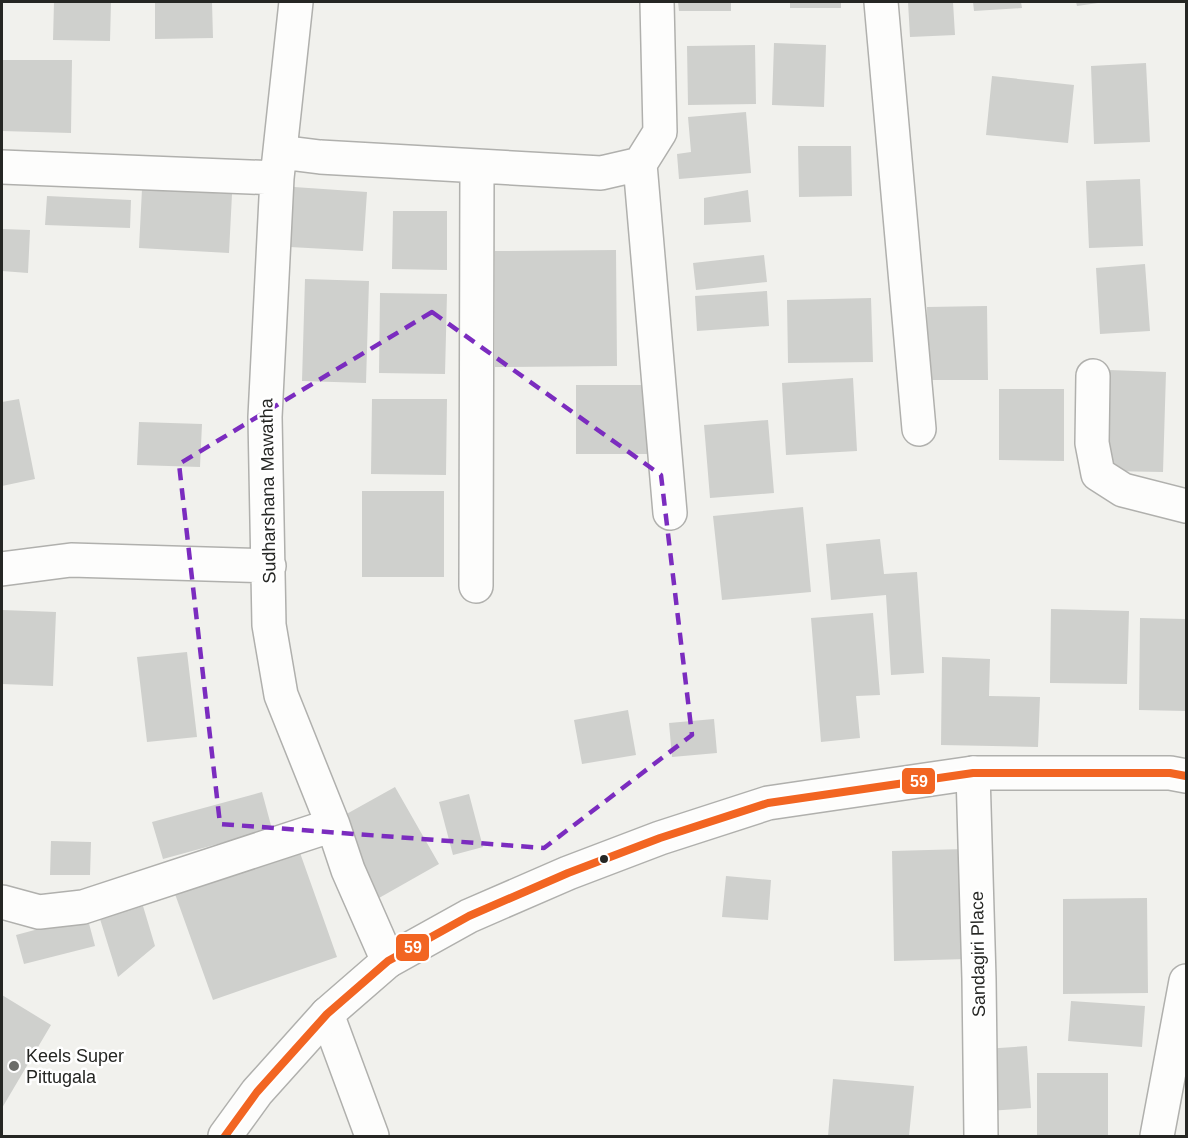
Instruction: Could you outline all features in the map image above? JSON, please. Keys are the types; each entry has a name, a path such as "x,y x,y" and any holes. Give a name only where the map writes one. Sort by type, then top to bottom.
{"street":[{"name":"Sudharshana Mawatha","path":"296,2 278,165 266,417 268,625 281,694 333,825 348,870 388,961"},
{"path":"657,2 660,132 640,164 670,513"},
{"path":"881,2 919,429"},
{"path":"2,167 278,165 477,167 601,173 640,164"},
{"path":"476,586 477,167"},
{"path":"1093,376 1092,443 1098,474 1123,490 1186,506"},
{"path":"2,569 71,560 268,566"},
{"path":"225,1137 257,1092 327,1014 388,961 469,916 568,873 660,838 768,803 973,772 1170,772 1186,776"},
{"name":"Sandagiri Place","path":"973,772 981,1137"},
{"path":"2,902 39,912 83,907 333,825"},
{"path":"1157,1137 1186,981"},
{"path":"327,1014 372,1137"}],"highlighted area":[{"path":"432,312 661,475 692,735 544,848 220,824 179,464"}],"building":[{"path":"54,2 111,2 110,41 53,40"},
{"path":"155,2 212,2 213,38 155,39"},
{"path":"678,2 731,2 731,11 679,11"},
{"path":"790,2 841,2 841,8 790,8"},
{"path":"908,2 953,2 955,35 910,37"},
{"path":"973,2 1021,2 1022,8 974,11"},
{"path":"1076,2 1098,2 1098,3 1077,6"},
{"path":"774,43 826,45 824,107 772,105"},
{"path":"755,45 756,104 688,105 687,46"},
{"path":"2,60 72,60 71,133 2,131"},
{"path":"1146,63 1150,142 1094,144 1091,66"},
{"path":"992,76 1074,85 1068,143 986,135"},
{"path":"746,112 751,173 679,179 677,154 691,152 688,117"},
{"path":"798,146 851,146 852,196 799,197"},
{"path":"1140,179 1143,246 1089,248 1086,181"},
{"path":"294,187 367,192 363,251 290,247"},
{"path":"142,189 232,194 229,253 139,248"},
{"path":"748,190 751,222 704,225 704,198"},
{"path":"47,196 131,200 130,228 45,225"},
{"path":"393,211 447,211 447,270 392,269"},
{"path":"2,229 30,230 28,273 2,271"},
{"path":"616,250 617,366 495,367 495,251"},
{"path":"764,255 767,282 696,290 693,263"},
{"path":"1145,264 1150,331 1100,334 1096,268"},
{"path":"305,279 369,281 366,383 302,381"},
{"path":"767,291 769,326 697,331 695,296"},
{"path":"380,293 447,294 445,374 379,373"},
{"path":"871,298 873,362 788,363 787,300"},
{"path":"987,306 988,380 928,380 927,307"},
{"path":"1109,370 1166,372 1163,472 1106,471"},
{"path":"853,378 857,451 786,455 782,383"},
{"path":"576,385 652,385 653,454 576,454"},
{"path":"999,389 1064,389 1064,461 999,460"},
{"path":"19,399 35,479 2,486 2,402"},
{"path":"372,399 447,399 446,475 371,474"},
{"path":"768,420 774,493 710,498 704,425"},
{"path":"139,422 202,424 200,467 137,465"},
{"path":"362,491 444,491 444,577 362,577"},
{"path":"803,507 811,592 722,600 713,516"},
{"path":"880,539 884,574 917,572 924,673 891,675 886,595 831,600 826,544"},
{"path":"1051,609 1129,611 1127,684 1050,683"},
{"path":"2,610 56,612 53,686 2,684"},
{"path":"873,613 880,695 856,696 860,738 821,742 811,618"},
{"path":"1140,618 1186,619 1186,711 1139,710"},
{"path":"187,652 197,737 147,742 137,657"},
{"path":"942,657 990,659 989,696 1040,697 1038,747 941,745"},
{"path":"628,710 636,755 582,764 574,720"},
{"path":"714,719 717,753 672,757 669,723"},
{"path":"395,787 439,864 379,898 334,821"},
{"path":"262,792 272,829 163,859 152,822"},
{"path":"469,794 483,847 453,855 439,802"},
{"path":"51,841 91,842 90,875 50,875"},
{"path":"965,849 967,959 894,961 892,851"},
{"path":"299,850 337,957 213,1000 175,894"},
{"path":"726,876 771,880 768,920 722,917"},
{"path":"1147,898 1148,993 1063,994 1063,899"},
{"path":"143,906 155,946 118,977 100,919"},
{"path":"87,916 95,946 24,964 16,935"},
{"name":"Keels Super Pittugala","path":"2,995 51,1025 2,1108"},
{"path":"1071,1001 1145,1006 1142,1047 1068,1041"},
{"path":"1027,1046 1031,1108 988,1111 984,1049"},
{"path":"1037,1073 1108,1073 1108,1136 1037,1136"},
{"path":"833,1079 914,1086 909,1136 828,1136"}],"transit line":[{"name":"59","path":"225,1136 257,1092 327,1014 388,961 469,916 568,873 660,838 768,803 973,773 1170,773 1186,776"}],"place":[{"name":"Keels Super Pittugala","path":"14,1066"}]}
